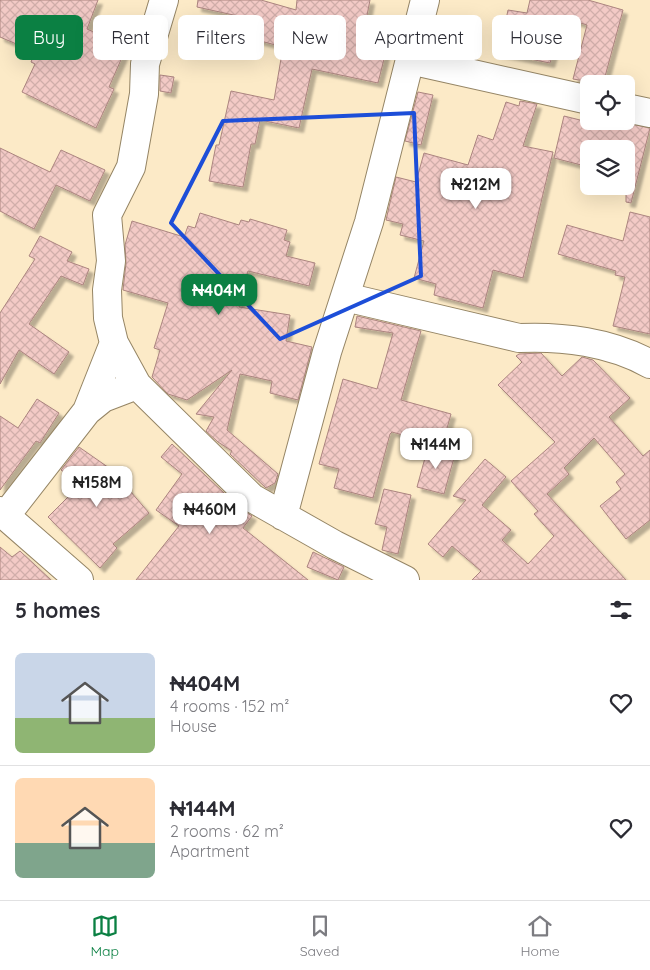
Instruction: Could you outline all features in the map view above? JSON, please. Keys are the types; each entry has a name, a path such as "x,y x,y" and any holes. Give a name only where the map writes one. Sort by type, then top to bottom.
{"street":[{"path":"164,0 146,64 144,94 131,167 107,215 111,261 107,290 108,318 114,343 123,364 137,386 252,498 282,516 405,580"},
{"path":"421,15 425,0"},
{"path":"282,516 327,352 369,222 410,60 580,98"},
{"path":"635,110 650,113"},
{"path":"346,297 519,338 544,336 570,339 606,347 640,358 650,364"},
{"path":"87,411 114,343"},
{"path":"79,580 3,513 87,411 103,398 137,386"}],"highlighted area":[{"path":"414,113 421,276 280,339 171,223 223,121"}],"building":[{"path":"0,0 98,0 87,29 93,32 93,60 121,60 109,87 114,89 96,128 22,92 35,64 31,62 32,60 83,60 83,15 15,15 15,43 0,37"},
{"path":"198,0 261,0 296,10 297,0 370,0 367,15 356,15 356,60 384,60 378,83 312,69 299,128 260,120 255,144 251,144 243,187 209,181 216,145 219,145 231,91 274,100 281,60 346,60 346,15 274,15 274,45 264,42 264,15 233,15 197,7"},
{"path":"530,0 588,0 623,10 605,75 580,75 580,80 573,79 578,60 581,60 581,48 587,25 581,23 581,15 507,15 508,10 527,13"},
{"path":"535,60 551,60 550,63"},
{"path":"160,75 174,77 171,93 160,91"},
{"path":"418,92 433,95 421,145 405,141"},
{"path":"520,101 537,104 523,146 553,152 523,278 493,270 483,308 434,295 436,284 414,278 424,241 400,235 403,224 386,220 396,177 416,182 424,153 468,165 478,135 493,140 506,102 519,106"},
{"path":"564,116 580,120 580,130 635,130 635,125 650,128 635,187 635,140 580,140 580,165 554,158"},
{"path":"0,148 50,172 61,150 105,170 90,201 56,185 34,229 0,211"},
{"path":"626,195 633,195 631,203 626,202"},
{"path":"630,212 650,217 650,334 613,326 625,277 615,275 616,271 558,254 567,225 623,241"},
{"path":"200,213 239,225 241,220 249,222 250,219 287,230 284,240 290,242 286,256 315,263 309,286 248,271 239,307 290,315 286,341 312,347 298,400 270,393 272,381 240,374 227,430 278,474 275,483 266,488 230,454 232,451 206,431 214,417 196,414 232,370 187,400 168,394 152,377 160,350 154,348 168,303 123,290 126,263 125,245 132,221 184,237 188,226 195,228"},
{"path":"40,236 72,252 67,261 89,269 83,285 61,276 29,324 69,352 54,374 19,350 0,384 0,313 35,259 29,256"},
{"path":"357,316 421,331 401,400 451,414 442,446 392,432 390,434 373,498 334,488 339,469 319,464 343,379 377,389 393,333 355,327"},
{"path":"541,353 562,376 582,357 593,360 630,398 609,417 643,456 650,450 650,520 626,539 600,506 621,489 616,482 625,474 594,438 564,468 569,474 547,494 626,580 472,580 481,571 452,546 443,557 428,544 466,500 453,496 485,459 506,477 482,505 511,530 502,540 528,564 554,536 534,514 538,511 511,481 555,442 498,385 522,362 516,356 519,354"},
{"path":"37,399 59,413 40,443 36,441 0,490 0,416 18,428"},
{"path":"172,444 241,509 252,516 243,528 308,580 136,580 179,526 156,510 182,474 161,457"},
{"path":"79,447 112,470 149,513 113,544 117,548 100,568 48,517 81,484 61,470"},
{"path":"428,447 455,454 444,494 417,487"},
{"path":"384,489 411,495 398,554 382,550 387,527 375,524"},
{"path":"0,547 12,557 20,551 51,580 0,580"},
{"path":"313,552 344,567 338,580 307,567"}]}
